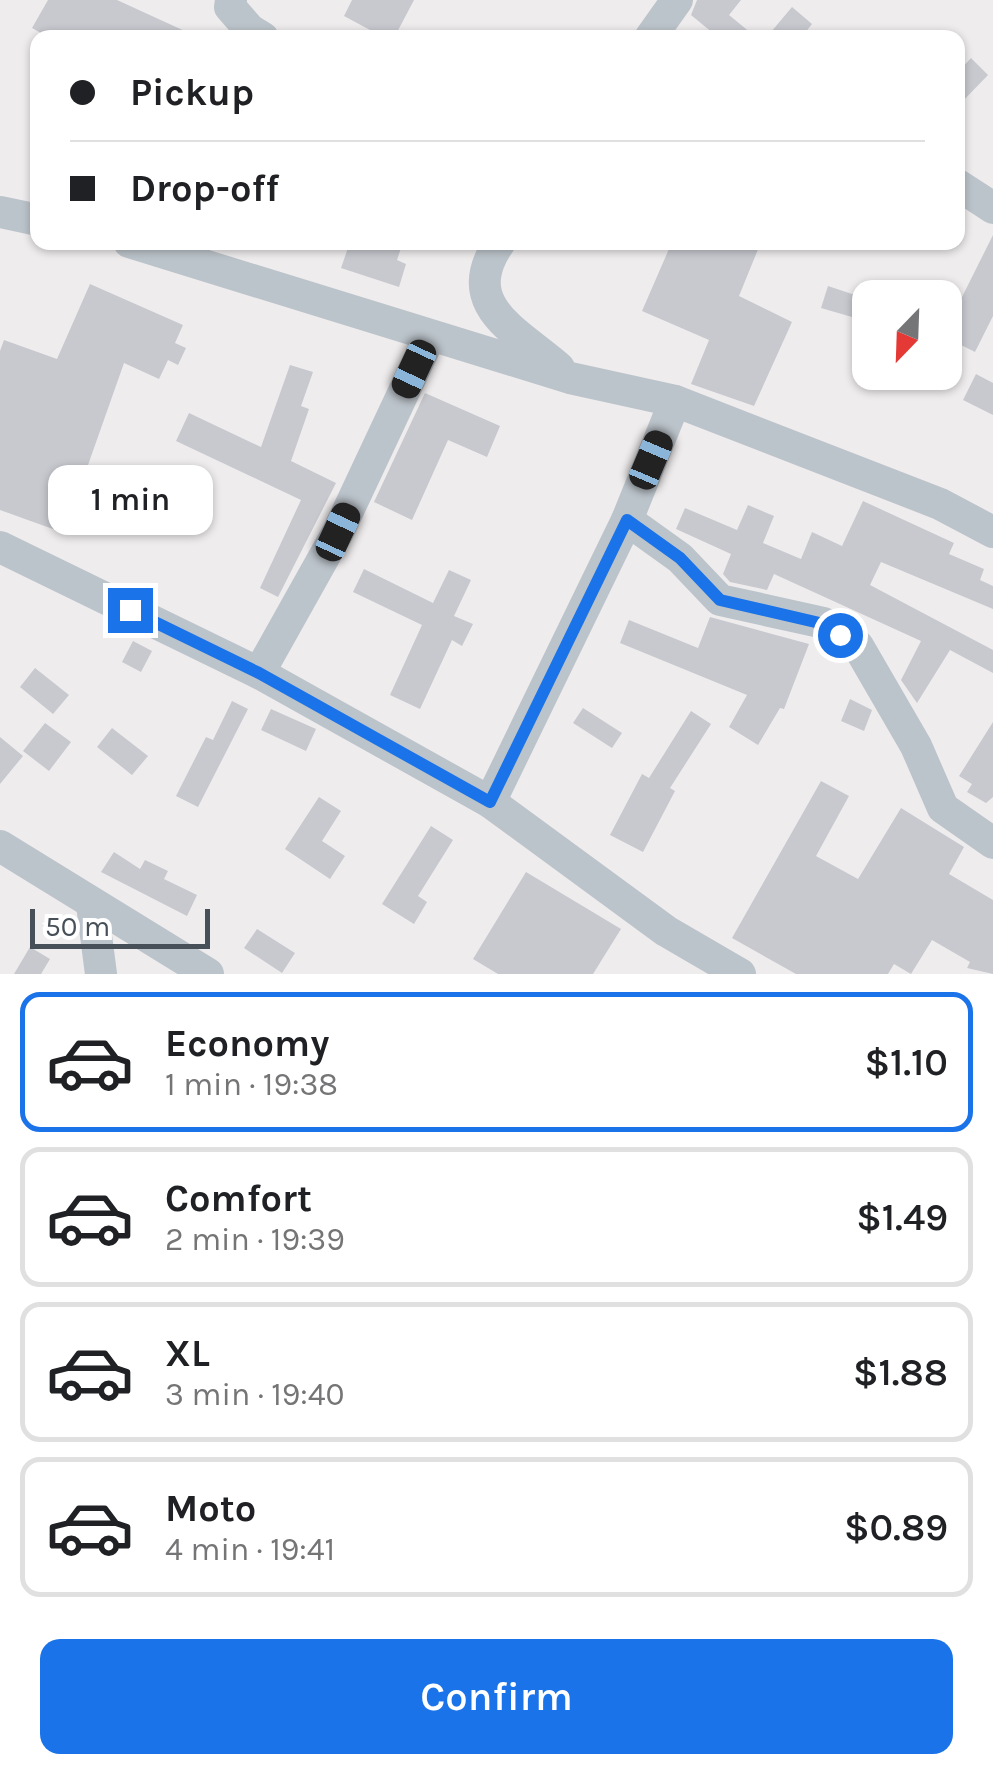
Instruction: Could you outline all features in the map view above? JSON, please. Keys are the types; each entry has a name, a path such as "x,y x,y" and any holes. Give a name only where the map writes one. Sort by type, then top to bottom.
{"street":[{"path":"231,0 230,7 250,30"},
{"path":"656,30 678,0"},
{"path":"965,190 993,208"},
{"path":"0,212 30,218"},
{"path":"156,250 570,378 675,401 940,504 993,532"},
{"path":"495,250 489,259 483,293 492,312 570,378"},
{"path":"259,673 338,532 430,336"},
{"path":"490,802 627,520 675,401"},
{"path":"627,520 680,558 720,600 824,624 858,646 916,746 943,808 993,843"},
{"path":"0,547 259,673 490,802 666,931 740,974"},
{"path":"0,846 208,974"},
{"path":"92,905 101,974"}],"building":[{"path":"48,0 117,0 183,30 36,30 32,28"},
{"path":"352,0 414,0 398,30 370,30 344,16"},
{"path":"697,0 741,0 729,15 747,30 709,30 691,15"},
{"path":"792,7 812,24 807,30 773,30"},
{"path":"971,58 988,75 965,99 965,64"},
{"path":"993,235 993,316 975,352 962,346 962,297"},
{"path":"347,250 400,250 397,260 406,264 399,287 341,268"},
{"path":"669,250 758,250 739,296 792,322 754,406 691,384 709,340 642,311"},
{"path":"90,284 183,325 175,343 186,348 178,365 168,360 159,379 124,363 64,533 0,510 0,351 4,340 57,359"},
{"path":"828,286 852,294 852,317 821,308"},
{"path":"290,365 313,372 301,406 309,409 291,461 336,483 278,597 260,588 301,500 176,441 189,413 261,447"},
{"path":"976,374 993,383 993,415 963,400"},
{"path":"425,393 500,426 487,457 448,440 412,520 374,502"},
{"path":"863,501 954,543 949,554 984,569 980,580 993,586 993,609 881,562 870,585 993,650 993,673 950,650 917,703 901,680 921,641 774,574 767,590 730,582 723,574 731,554 676,529 685,508 737,530 748,505 774,516 763,543 801,559 812,532 842,546"},
{"path":"364,569 433,603 449,570 471,580 454,616 473,624 462,646 452,640 420,709 390,695 422,625 353,592"},
{"path":"710,617 809,644 784,709 780,708 758,745 729,727 747,695 620,643 629,620 698,648"},
{"path":"133,641 152,651 141,672 122,662"},
{"path":"35,668 69,695 53,714 20,687"},
{"path":"850,699 872,710 864,731 841,721"},
{"path":"232,701 248,709 198,807 176,796 206,737 213,740"},
{"path":"583,708 622,733 612,748 573,723"},
{"path":"271,709 316,729 306,751 261,730"},
{"path":"691,711 711,724 670,788 675,791 643,852 610,835 642,774 649,778"},
{"path":"993,722 993,797 986,803 967,792 972,784 959,776"},
{"path":"45,723 71,742 49,771 23,751"},
{"path":"112,728 148,756 132,775 97,747"},
{"path":"0,737 23,756 0,784"},
{"path":"821,781 849,796 816,856 858,879 901,808 964,847 949,874 993,900 993,974 967,968 970,962 932,940 911,974 894,964 888,974 796,974 732,938"},
{"path":"319,797 341,811 322,841 345,856 330,879 285,849"},
{"path":"431,826 453,840 418,896 427,902 414,924 382,904"},
{"path":"114,852 140,869 145,860 168,871 164,879 197,895 187,916 101,872"},
{"path":"526,872 621,929 593,974 498,974 473,959"},
{"path":"257,929 295,953 282,973 244,948"},
{"path":"30,947 50,959 41,974 14,974"}],"route":[{"path":"130,610 259,673 490,802 627,520 680,558 720,600 824,624 840,635"}]}
